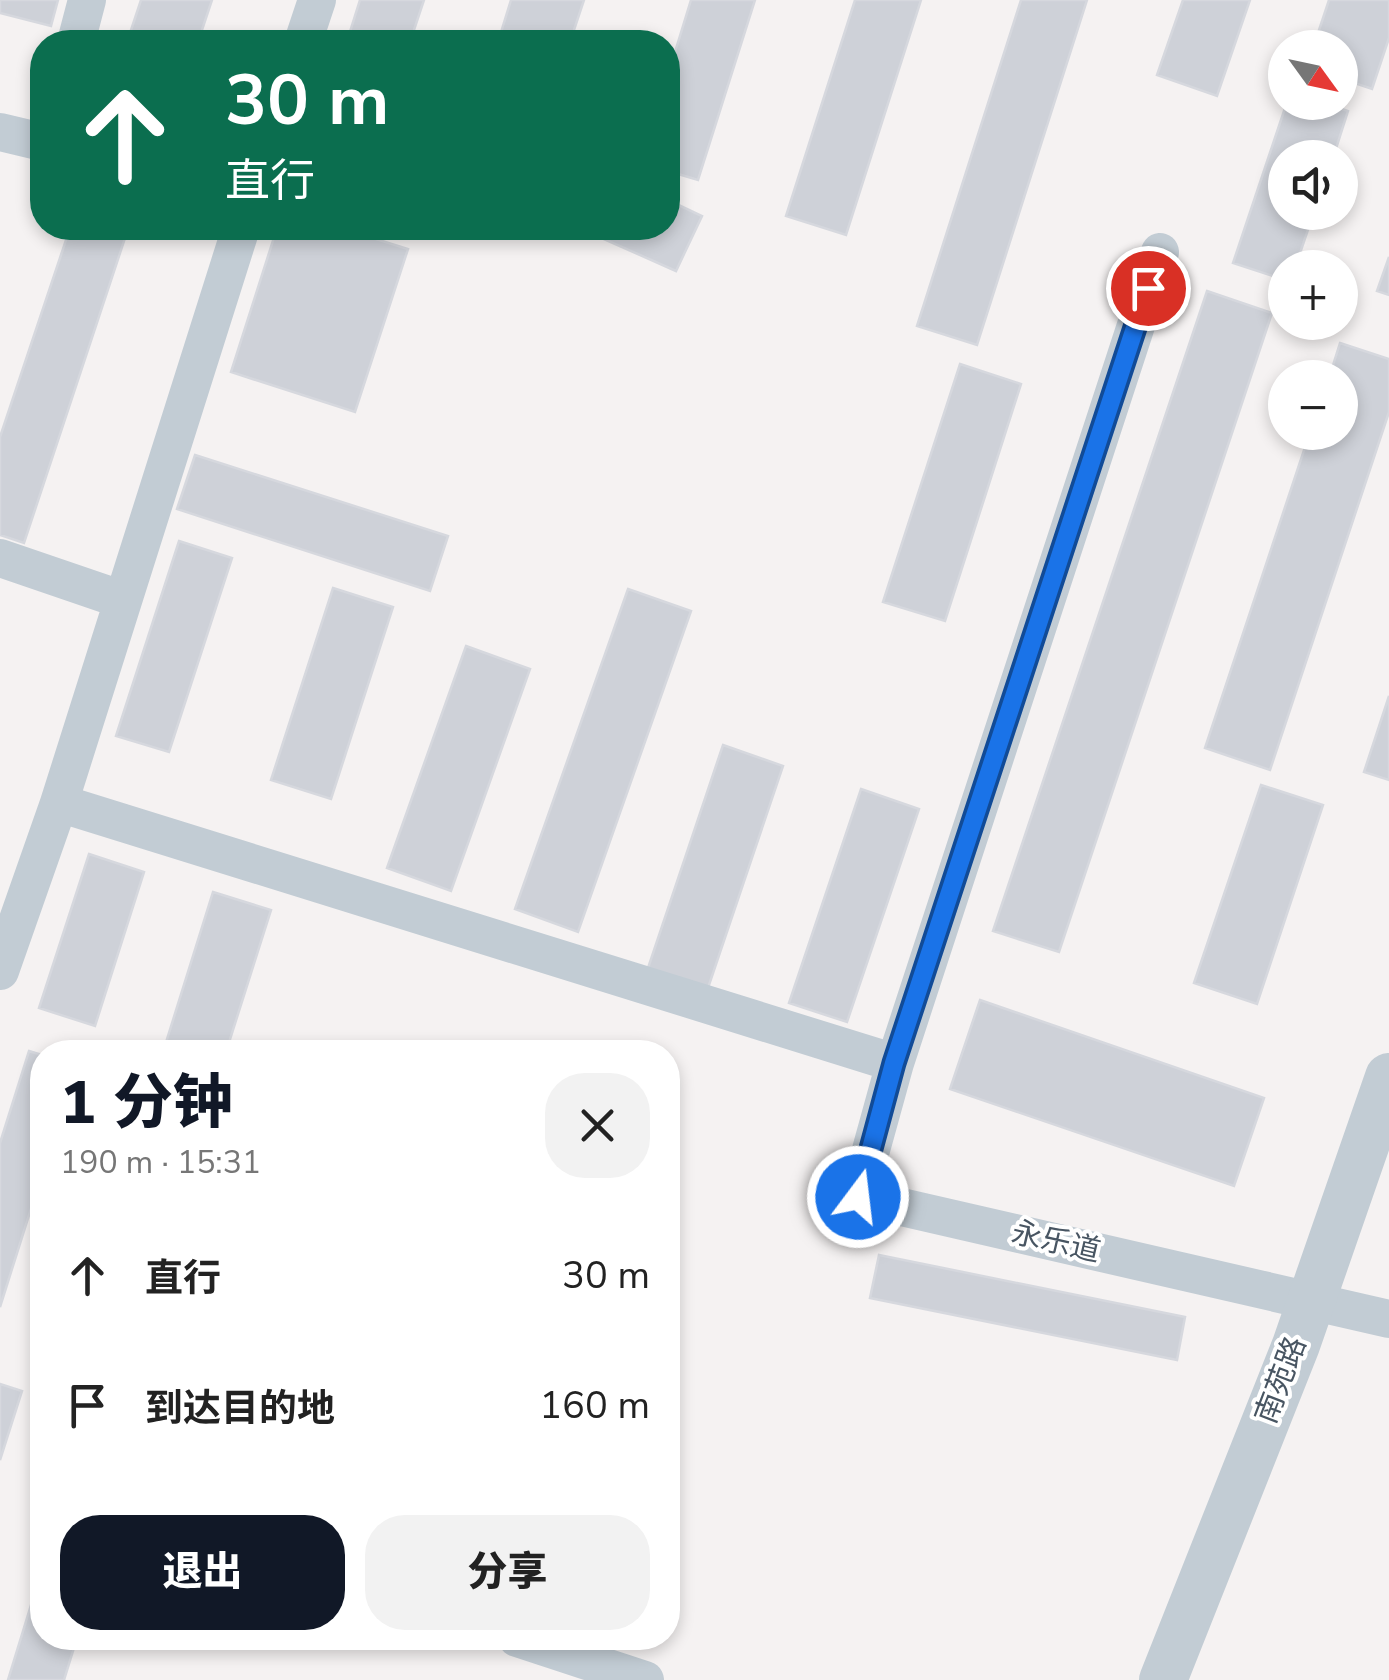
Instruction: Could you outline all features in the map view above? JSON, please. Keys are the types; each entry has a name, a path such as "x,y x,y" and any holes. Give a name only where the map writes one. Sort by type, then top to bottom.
{"street":[{"path":"79,30 87,0"},
{"path":"307,30 318,0"},
{"path":"0,132 30,139"},
{"path":"0,972 59,802 236,240"},
{"path":"59,802 894,1063 1160,252"},
{"path":"0,558 123,600"},
{"name":"永乐道","path":"894,1063 858,1197 1389,1319"},
{"name":"南苑路","path":"1163,1680 1319,1302 1389,1077"},
{"name":"南苑路","path":"1178,1680 1389,1121"},
{"path":"554,1650 645,1680"}],"building":[{"path":"0,0 58,0 51,26 0,13"},
{"path":"141,0 212,0 202,30 131,30"},
{"path":"360,0 424,0 414,30 351,30"},
{"path":"511,0 584,0 574,30 502,30"},
{"path":"691,0 755,0 698,180 680,175 680,36"},
{"path":"855,0 921,0 846,235 786,216"},
{"path":"1021,0 1087,0 977,345 917,326"},
{"path":"1183,0 1250,0 1217,96 1157,75"},
{"path":"1329,0 1389,0 1389,38 1372,89 1358,84 1358,30 1319,30"},
{"path":"1281,120 1345,120 1339,140 1274,140"},
{"path":"1268,159 1268,230 1308,230 1301,250 1268,250 1268,274 1233,263"},
{"path":"680,206 702,216 676,271 606,240 680,240"},
{"path":"66,240 124,240 24,543 0,535 0,437"},
{"path":"273,240 379,240 408,249 355,412 231,372"},
{"path":"1389,257 1389,295 1377,291"},
{"path":"1207,291 1268,312 1268,325 1059,952 993,931"},
{"path":"1340,343 1389,359 1389,412 1270,770 1205,748 1304,450 1358,450 1358,360 1335,360"},
{"path":"960,364 1021,384 945,621 883,602"},
{"path":"195,455 448,536 430,591 177,509"},
{"path":"179,541 232,558 169,752 116,736"},
{"path":"333,588 393,607 331,799 271,780"},
{"path":"628,589 691,611 578,932 515,909"},
{"path":"466,646 530,669 451,891 387,868"},
{"path":"1389,696 1389,780 1364,772"},
{"path":"723,745 783,766 707,991 647,971"},
{"path":"1261,785 1323,805 1257,1004 1194,983"},
{"path":"861,789 919,809 847,1022 789,1003"},
{"path":"89,854 144,872 95,1026 39,1008"},
{"path":"213,892 271,910 230,1040 167,1040"},
{"path":"980,1000 1264,1098 1234,1186 950,1089"},
{"path":"30,1051 30,1212 0,1307 0,1143"},
{"path":"879,1255 1185,1317 1177,1360 870,1298"},
{"path":"0,1384 22,1391 0,1460"},
{"path":"30,1608 30,1650 73,1650 64,1680 8,1680"}],"route":[{"path":"858,1197 894,1063 1148,288"}]}
